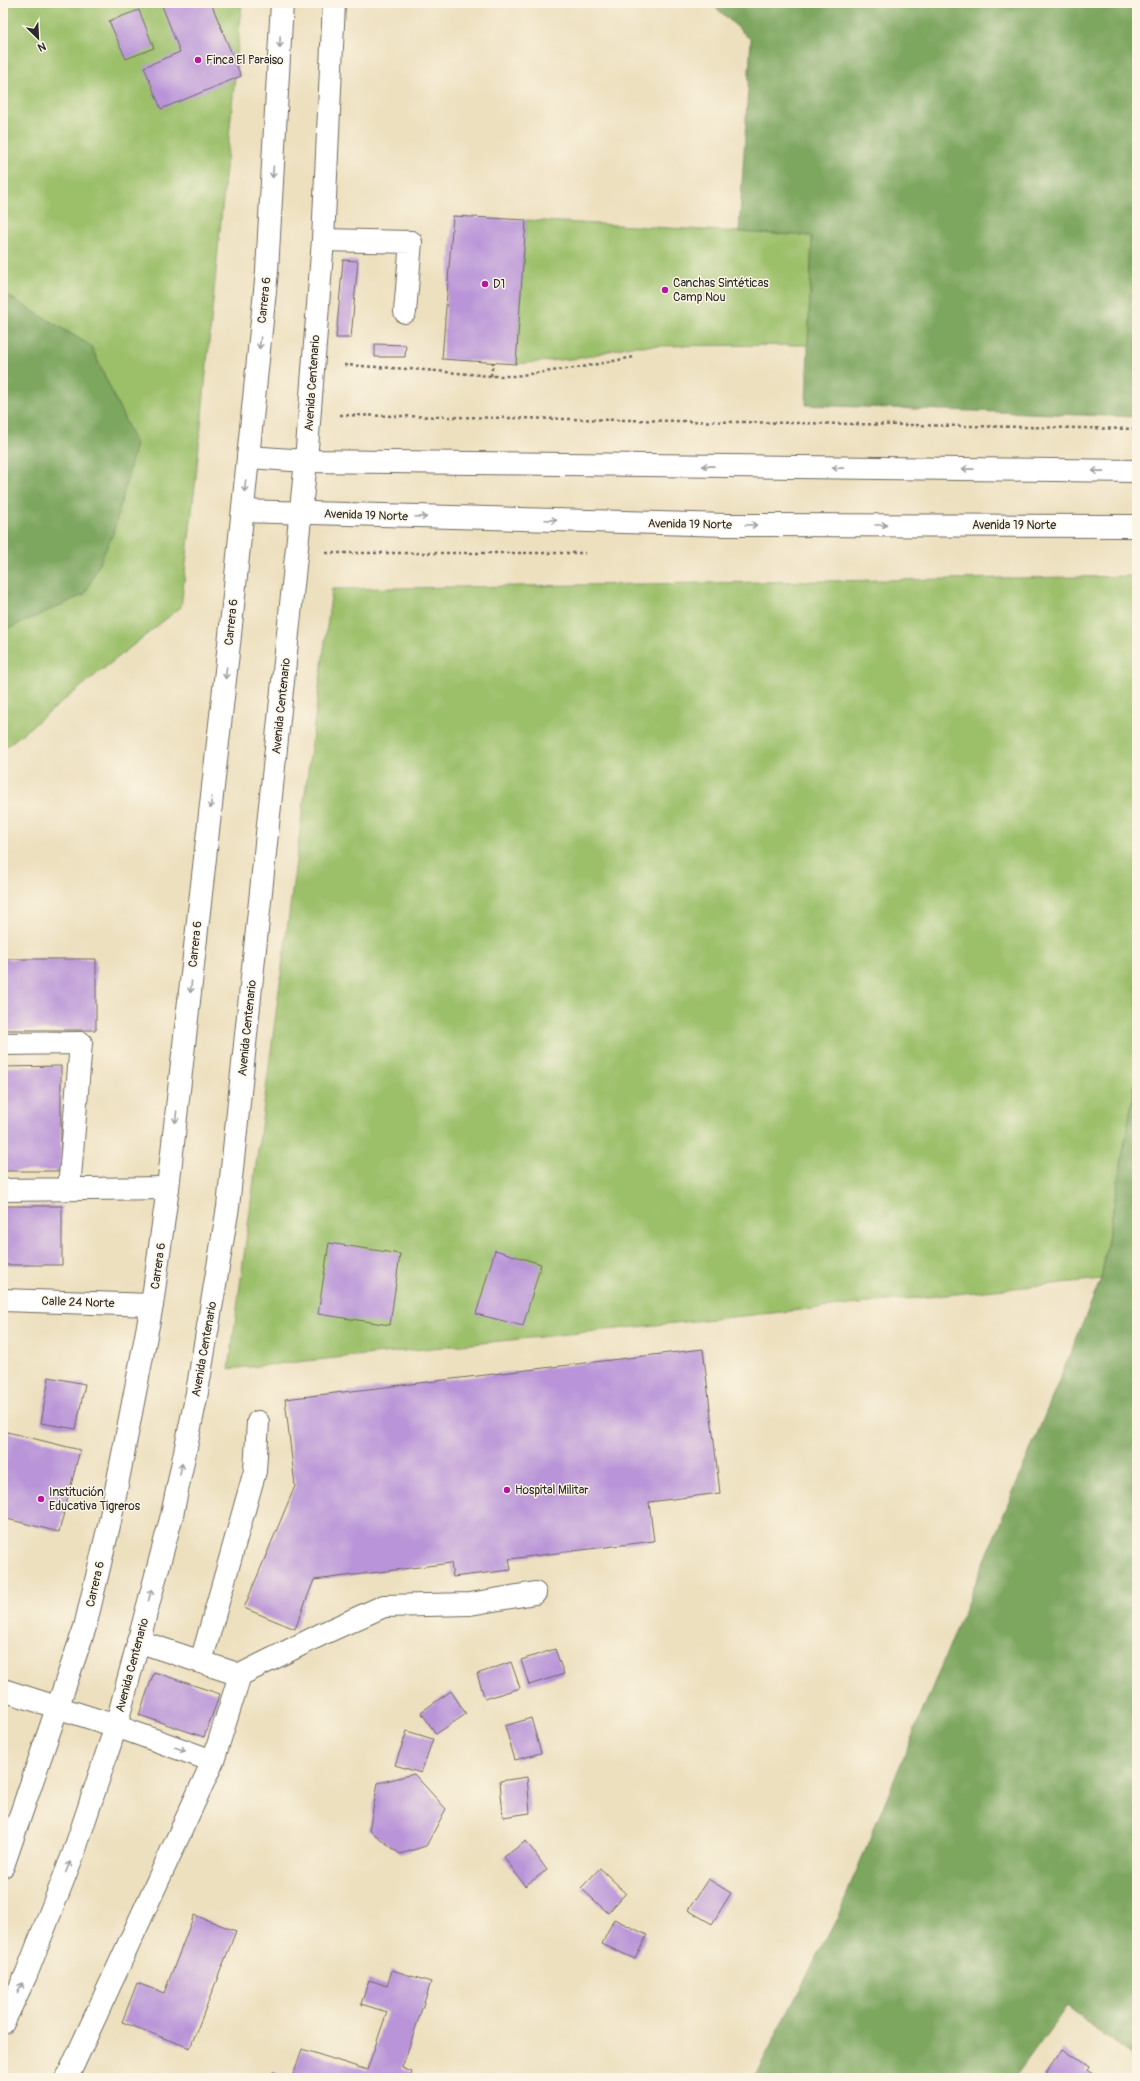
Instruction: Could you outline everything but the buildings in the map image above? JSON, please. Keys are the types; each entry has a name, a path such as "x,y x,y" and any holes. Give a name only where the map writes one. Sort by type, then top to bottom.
{"main road":[{"name":"Carrera 6","path":"3,1866 85,1627 108,1528 152,1305 168,1188 267,271 282,3"},
{"name":"Avenida Centenario","path":"3,2023 26,1975 74,1852 116,1726 172,1515 196,1398 228,1207 306,461 323,240 334,3"},
{"path":"323,240 411,242 405,312"},
{"path":"248,457 306,461 1137,471"},
{"name":"Avenida 19 Norte","path":"242,510 301,514 727,525 1137,526"},
{"path":"3,1044 81,1043 69,1190"},
{"path":"3,1190 168,1188"},
{"name":"Calle 24 Norte","path":"3,1300 152,1305"},
{"path":"201,1662 254,1471 258,1422"},
{"path":"138,1641 240,1675 322,1634 384,1606 470,1604 534,1593"},
{"path":"67,2078 213,1761 240,1675"},
{"path":"3,1690 116,1726 213,1761"}],"path":[{"path":"314,363 491,376 514,376 582,367 634,357"},
{"path":"491,376 493,362"},
{"path":"310,414 1137,428"}],"green space":[{"path":"3,3 242,3 196,477 181,607 3,749 3,631 85,594 91,346 3,293"},
{"path":"711,3 1137,3 1137,417 806,405 812,236 739,232 751,40"},
{"name":"Canchas Sintéticas Camp Nou","path":"526,220 812,236 808,345 630,346 581,358 516,364"},
{"path":"3,293 91,346 136,444 113,534 85,594 3,631"},
{"path":"1137,576 1137,1072 1101,1279 229,1369 332,589"},
{"path":"1137,1072 1137,2060 1067,2006 1015,2078 754,2078 837,1918 1101,1279"}],"place":[{"name":"Finca El Paraiso","path":"198,60"},
{"name":"D1","path":"485,284"},
{"name":"Canchas Sintéticas Camp Nou","path":"665,290"},
{"name":"Hospital Militar","path":"507,1490"},
{"name":"Institución Educativa Tigreros","path":"41,1499"}]}
